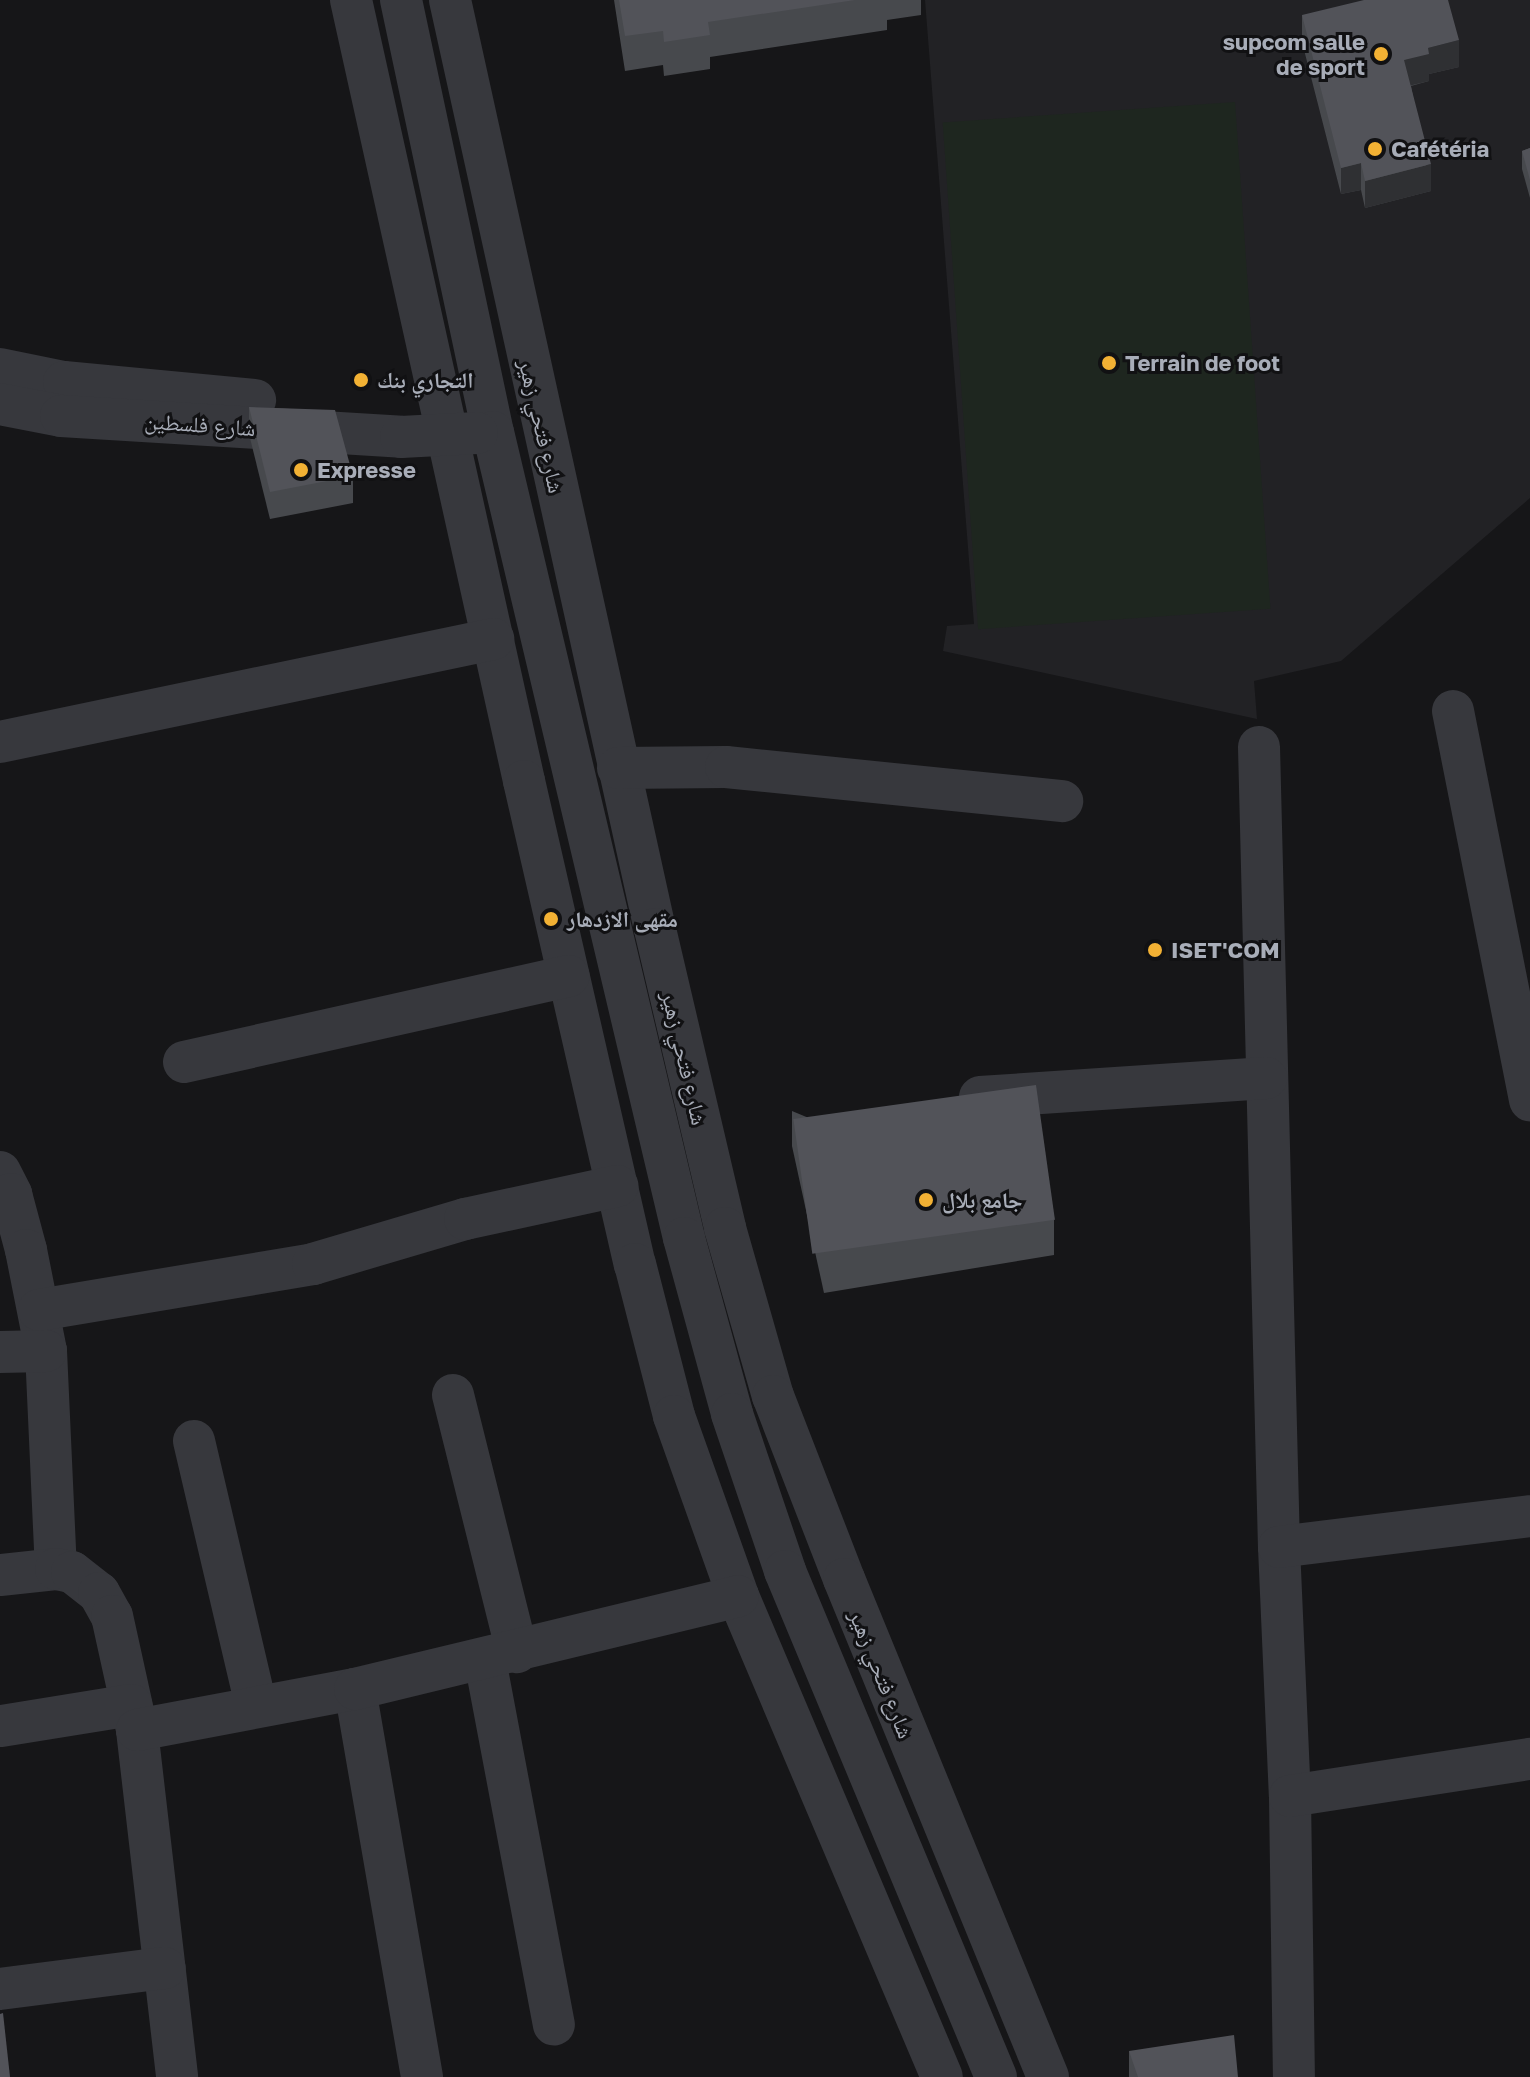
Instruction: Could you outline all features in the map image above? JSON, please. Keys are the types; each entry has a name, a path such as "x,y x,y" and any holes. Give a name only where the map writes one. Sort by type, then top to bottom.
{"street":[{"path":"351,0 569,976 674,1416 738,1596 942,2077"},
{"name":"شارع فتحي زهير","path":"401,0 491,419 680,1222 732,1414 785,1571 996,2077"},
{"name":"شارع فتحي زهير","path":"450,0 618,768 725,1228 773,1396 844,1579 1048,2077"},
{"name":"شارع فلسطين","path":"0,369 64,382 446,422"},
{"name":"شارع فلسطين","path":"0,404 61,416 401,437 446,422"},
{"path":"446,422 491,419"},
{"path":"0,742 493,639"},
{"path":"1453,711 1530,1100"},
{"path":"1259,747 1279,1547 1290,1796 1294,2077"},
{"path":"618,768 726,767 1062,801"},
{"path":"184,1062 569,976"},
{"path":"963,1098 1266,1078"},
{"path":"0,1172 11,1194 46,1351 56,1569"},
{"path":"39,1310 313,1264 465,1219 617,1186"},
{"path":"0,1352 46,1351"},
{"path":"453,1395 501,1656 554,2025"},
{"path":"194,1441 256,1706"},
{"path":"1279,1547 1530,1516"},
{"path":"0,1575 56,1569 72,1572 99,1593 112,1616 134,1718 177,2077"},
{"path":"1,1726 134,1718 256,1706 355,1689 738,1596"},
{"path":"355,1689 422,2077"},
{"path":"1290,1796 1530,1759"},
{"path":"0,1989 165,1968"}],"shaded area":[{"path":"925,0 1530,0 1530,498 1341,661 1254,681 1257,719 943,651 947,626 974,624"},
{"name":"Terrain de foot","path":"1235,102 1270,609 978,629 943,122"}],"building":[{"path":"619,0 855,0 708,22 710,35 664,42 663,31 625,36"},
{"path":"1364,0 1448,0 1459,40 1428,48 1429,54 1404,60 1431,164 1365,181 1361,163 1341,168 1302,15"},
{"path":"1530,148 1530,180 1522,151"},
{"path":"249,407 335,410 353,476 270,492"},
{"name":"جامع بلال","path":"1036,1085 1055,1220 812,1254 793,1119"},
{"path":"3,2013 10,2077 0,2077 0,2014"},
{"path":"1234,2035 1238,2077 1138,2077 1129,2051"}],"place":[{"name":"supcom salle de sport","path":"1381,54"},
{"name":"Cafétéria","path":"1375,149"},
{"name":"Terrain de foot","path":"1109,363"},
{"name":"التجاري بنك","path":"361,380"},
{"name":"Expresse","path":"301,470"},
{"name":"مقهى الازدهار","path":"551,919"},
{"name":"ISET'COM","path":"1155,950"},
{"name":"جامع بلال","path":"926,1200"}]}
